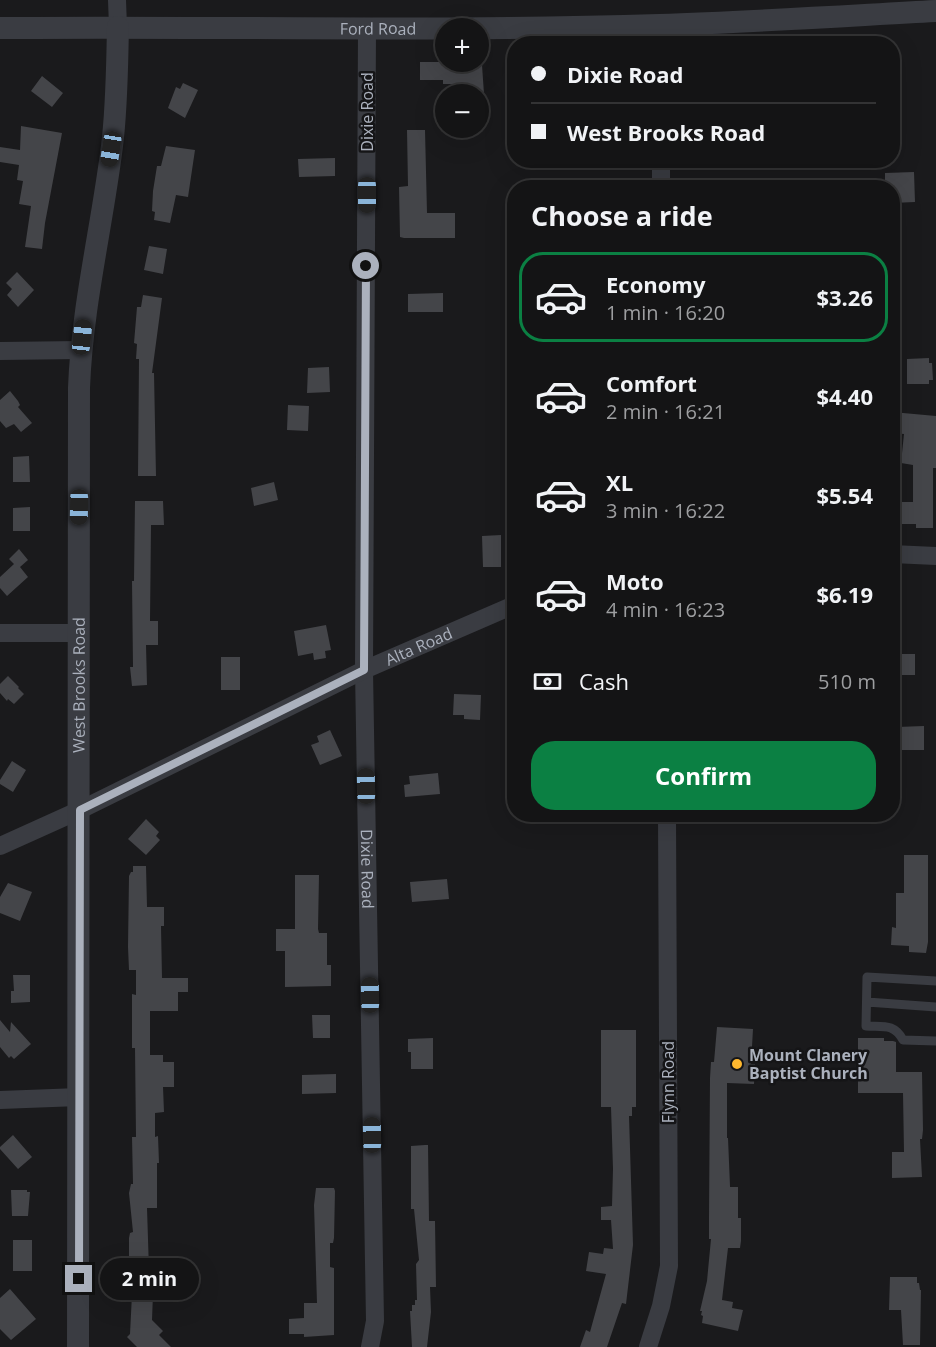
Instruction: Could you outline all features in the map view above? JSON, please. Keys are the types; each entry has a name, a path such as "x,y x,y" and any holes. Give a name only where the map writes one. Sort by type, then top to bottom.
{"street":[{"path":"117,0 118,27"},
{"name":"Ford Road","path":"0,28 368,29 659,34 936,11"},
{"name":"West Brooks Road","path":"78,1347 80,810 77,633 80,350 113,137 117,102 118,27"},
{"name":"Dixie Road","path":"368,29 364,670 375,1321 370,1347"},
{"path":"0,351 80,350"},
{"path":"900,554 936,556"},
{"name":"Alta Road","path":"0,846 80,810 364,670 507,609"},
{"path":"0,633 77,633"},
{"name":"Flynn Road","path":"648,1347 662,1306 669,1266 667,822"},
{"path":"0,1100 79,1096"}],"lane":[{"path":"934,1041 903,1041 898,1031 889,1027 866,1026 867,977 936,981"},
{"path":"867,1002 936,1006"}],"building":[{"path":"420,62 435,62 435,72 482,72 483,84 443,84 443,80 420,80"},
{"path":"42,76 63,93 52,107 31,91"},
{"path":"183,83 198,90 185,118 168,108 176,87 180,89"},
{"path":"21,126 62,133 42,249 25,247 31,206 19,204 23,181 17,180 19,165 0,162 0,147 20,150"},
{"path":"407,130 425,130 427,213 455,213 455,238 400,237 399,187 408,186"},
{"path":"166,146 195,150 188,197 176,195 170,223 154,220 155,212 152,211 157,166 161,166"},
{"path":"335,158 335,176 299,177 298,159"},
{"path":"914,172 915,202 900,203 900,180 885,180 885,173"},
{"path":"149,246 167,249 163,274 144,270"},
{"path":"17,272 34,290 18,307 7,295 12,289 6,283"},
{"path":"443,293 443,312 408,312 408,294"},
{"path":"143,295 162,298 152,373 154,373 156,476 138,476 139,359 136,359 137,344 134,343 137,307 141,307"},
{"path":"929,358 929,363 932,363 933,380 929,380 929,384 907,384 907,359"},
{"path":"329,367 330,392 307,393 308,368"},
{"path":"10,391 20,405 18,407 32,423 21,432 14,424 6,428 0,421 0,400"},
{"path":"288,405 309,406 308,431 287,430"},
{"path":"900,413 936,416 933,528 916,528 916,524 900,524 900,502 913,502 913,465 901,463 904,434 900,434"},
{"path":"29,456 30,482 13,482 13,457"},
{"path":"274,482 278,500 254,506 251,488"},
{"path":"135,501 163,501 164,525 151,525 150,621 158,621 158,645 146,645 147,685 132,686 130,667 133,667 132,581 134,581"},
{"path":"30,507 30,531 13,531 13,508"},
{"path":"501,535 501,567 483,567 482,536"},
{"path":"19,549 28,560 20,567 28,577 7,596 0,588 0,577 14,564 9,559"},
{"path":"326,625 331,650 325,651 326,658 314,660 313,653 298,656 294,631"},
{"path":"900,654 915,654 915,675 900,675"},
{"path":"221,657 240,657 240,690 221,690"},
{"path":"8,676 24,694 14,704 8,699 7,701 0,693 0,684"},
{"path":"454,694 481,695 480,720 464,719 464,715 453,715"},
{"path":"924,726 924,750 900,750 900,727"},
{"path":"330,730 342,756 320,765 311,745 319,742 317,736"},
{"path":"12,761 26,770 13,792 0,784 0,780"},
{"path":"438,773 440,794 405,797 404,785 410,784 409,776"},
{"path":"146,819 159,832 156,836 160,840 146,855 128,839"},
{"path":"904,855 928,855 926,953 909,952 909,946 891,945 892,927 896,928 896,893 904,893"},
{"path":"133,866 146,866 147,907 164,907 164,926 161,926 162,978 188,978 188,992 178,992 178,1011 150,1011 150,1055 163,1055 163,1062 174,1062 174,1087 163,1087 164,1112 155,1113 155,1137 158,1136 159,1163 157,1163 157,1208 147,1208 149,1270 158,1270 158,1294 153,1294 152,1320 163,1331 159,1335 171,1347 137,1347 127,1337 130,1334 132,1294 129,1295 129,1238 130,1233 133,1232 129,1193 131,1184 133,1184 132,1137 136,1137 132,994 136,995 136,970 129,970 128,947 129,876 133,872"},
{"path":"295,875 319,875 318,929 319,933 327,933 327,965 331,965 331,986 285,987 285,951 276,951 276,929 295,929"},
{"path":"447,879 449,899 412,902 410,882"},
{"path":"8,883 32,892 20,921 0,913 0,897"},
{"path":"13,975 30,975 30,1002 11,1003 11,991 14,991"},
{"path":"312,1015 330,1015 330,1038 313,1038"},
{"path":"0,1020 10,1032 11,1022 31,1044 14,1059 11,1056 9,1058 0,1047"},
{"path":"717,1027 753,1029 751,1064 755,1064 754,1084 727,1083 730,1187 738,1187 741,1241 740,1248 728,1248 722,1300 733,1302 732,1308 743,1310 738,1331 702,1323 703,1316 700,1311 707,1281 711,1239 709,1239 710,1078"},
{"path":"601,1030 636,1030 636,1107 632,1107 632,1116 629,1116 633,1245 626,1304 622,1303 607,1347 580,1347 586,1330 590,1332 606,1274 586,1271 589,1252 603,1254 604,1248 613,1249 611,1220 601,1220 601,1207 612,1206 613,1169 611,1107 601,1107"},
{"path":"433,1038 433,1069 411,1069 408,1039"},
{"path":"858,1038 884,1038 884,1041 896,1042 896,1072 922,1072 923,1130 922,1139 920,1139 922,1177 892,1178 892,1152 904,1152 903,1093 858,1093"},
{"path":"336,1074 336,1093 302,1094 302,1075"},
{"path":"13,1135 32,1157 18,1169 0,1149"},
{"path":"428,1145 429,1221 435,1221 436,1287 430,1287 431,1312 427,1347 412,1347 410,1311 417,1300 416,1264 419,1260 414,1209 411,1209 411,1146"},
{"path":"316,1188 334,1188 335,1191 334,1238 333,1243 330,1243 330,1267 334,1268 334,1335 304,1337 304,1334 289,1334 289,1319 304,1318 304,1303 317,1303 314,1205"},
{"path":"11,1190 30,1192 28,1216 12,1216"},
{"path":"13,1240 32,1240 32,1271 13,1271"},
{"path":"890,1277 917,1277 921,1290 920,1345 903,1345 901,1310 889,1310"},
{"path":"10,1289 36,1319 11,1340 0,1329 0,1298"}],"place":[{"name":"Mount Clanery Baptist Church","path":"737,1064"}],"route":[{"path":"79,1279 80,810 364,670 366,266"}]}
